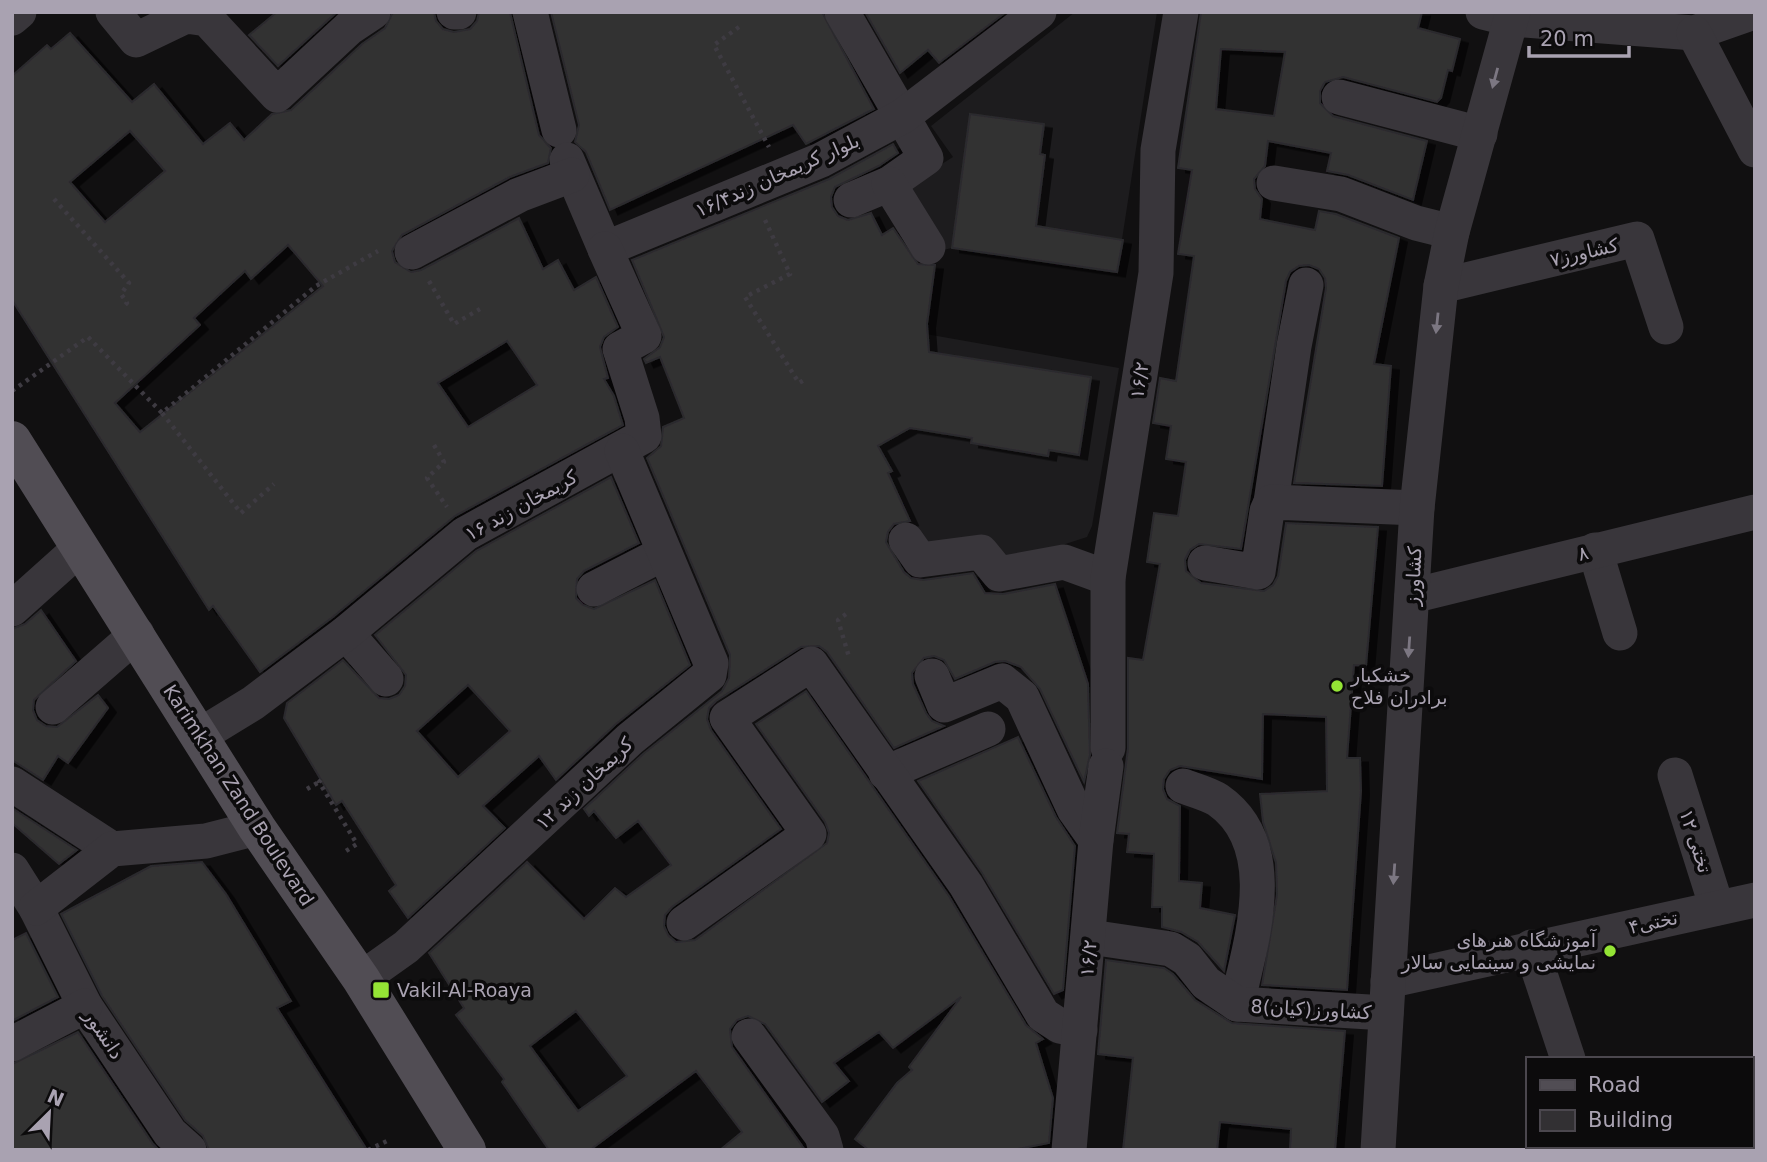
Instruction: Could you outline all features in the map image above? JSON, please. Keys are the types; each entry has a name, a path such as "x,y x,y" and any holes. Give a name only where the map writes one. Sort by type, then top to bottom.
{"main road":[{"name":"Karimkhan Zand Boulevard","path":"12,440 137,634 257,828 361,979 467,1150"}],"street":[{"path":"12,18 19,12"},
{"path":"113,12 136,40 187,16 207,19 277,95 349,28 373,12"},
{"path":"530,12 566,155 605,249"},
{"path":"842,12 926,158 889,184 851,200"},
{"name":"۱۶/۲","path":"1069,1150 1090,937 1096,840 1107,757 1108,578 1156,273 1158,150 1181,12"},
{"path":"1502,15 1694,33 1754,12"},
{"name":"کشاورز","path":"1378,1150 1417,508 1441,286 1452,232 1480,134 1502,15"},
{"name":"بلوار کریمخان زند۱۶/۴","path":"605,249 785,176 903,116 1022,17"},
{"path":"1694,33 1755,150"},
{"path":"1339,97 1480,134"},
{"path":"412,252 519,195 566,155"},
{"path":"1274,183 1341,194 1416,223 1452,232"},
{"path":"889,184 928,247"},
{"name":"۷کشاورز","path":"1441,286 1637,239 1666,327"},
{"name":"کریمخان زند ۱۶","path":"200,736 253,703 346,633 466,534 527,498 622,451 644,436 642,418 620,349 644,336 605,249"},
{"path":"1205,563 1258,572 1306,285"},
{"name":"کریمخان زند ۱۲","path":"361,979 407,947 630,739 709,676 711,663 622,451"},
{"path":"1271,502 1417,508"},
{"name":"۸","path":"1412,596 1755,512"},
{"path":"906,540 920,560 981,552 999,574 1064,562 1108,578"},
{"path":"12,609 80,548"},
{"path":"1595,550 1620,633"},
{"path":"594,589 664,553"},
{"path":"346,633 386,680"},
{"path":"53,707 137,634"},
{"path":"684,923 809,834 727,718 811,664 966,885 1043,1015 1060,1026 1080,1030"},
{"path":"932,676 944,705 1002,681 1022,697 1074,809 1096,840"},
{"path":"886,773 988,729"},
{"name":"۱۲ تختی","path":"1675,775 1717,908"},
{"path":"12,784 112,849"},
{"path":"1183,786 1218,800 1248,831 1255,858 1255,919 1237,1004"},
{"path":"20,889 112,849 206,841 257,828"},
{"name":"دانشور","path":"20,889 85,1006 170,1133 189,1150"},
{"name":"تختی۴","path":"1387,997 1531,947 1755,900"},
{"name":"8کشاورز(کیان)","path":"1090,937 1171,948 1187,959 1206,983 1237,1004 1387,997"},
{"path":"1531,947 1568,1057"},
{"path":"12,1044 85,1006"},
{"path":"749,1036 822,1136 825,1150"}],"path":[{"path":"739,27 714,45 785,176"},
{"path":"750,189 790,274 745,297 799,383 806,379"},
{"path":"54,199 129,283 121,294 127,303 123,307"},
{"path":"162,413 316,286 402,237 454,324 480,309"},
{"path":"12,391 90,335 162,413 241,513 274,484"},
{"path":"434,445 444,462 427,478 466,534"},
{"path":"307,789 320,781 357,844 346,852"},
{"path":"368,1150 387,1141"}],"shaded area":[{"path":"1075,12 1157,12 1117,272 952,248 943,250 905,187 953,157 931,126"},
{"path":"909,331 1119,368 1092,526 1087,537 1007,563 921,544 899,497 853,439"}],"building":[{"path":"277,12 337,12 278,66 249,35"},
{"path":"393,12 434,12 436,21 443,29 454,32 470,29 477,21 479,12 510,12 539,135 551,148 548,163 510,177 402,235 392,251 395,262 411,272 421,270 519,218 543,269 558,260 574,290 596,277 618,327 604,337 600,347 608,378 604,379 614,396 623,425 455,516 333,617 260,672 213,606 209,610 12,300 12,76 47,45 51,49 70,33 132,102 154,84 203,144 230,123 244,140 272,114 291,110 362,44 385,28","holes":["130,131 165,171 105,222 70,182","288,245 323,286 140,432 115,403 200,325 194,318 245,271 251,279","507,341 537,385 468,427 438,383"]},
{"path":"551,12 822,12 874,109 806,144 793,125 610,210 586,152 575,142 579,125"},
{"path":"865,12 1006,12 939,63 928,50 900,73"},
{"path":"1201,12 1422,12 1418,28 1460,39 1452,71 1448,70 1441,98 1437,102 1343,77 1325,82 1320,91 1320,103 1333,116 1427,141 1413,200 1348,175 1327,171 1331,153 1268,141 1265,166 1254,179 1255,189 1262,199 1260,219 1315,230 1319,211 1336,214 1399,238 1374,364 1391,366 1382,486 1294,483 1326,288 1325,278 1319,269 1309,265 1299,266 1290,272 1286,281 1241,549 1199,544 1190,550 1185,560 1186,571 1201,583 1264,591 1273,585 1278,576 1286,523 1378,527 1366,666 1354,665 1347,758 1360,758 1361,791 1347,990 1262,985 1277,895 1276,863 1263,822 1260,794 1327,791 1326,717 1263,714 1262,779 1180,766 1170,770 1164,779 1163,789 1167,799 1180,806 1179,881 1202,883 1200,908 1235,915 1224,971 1198,942 1181,932 1162,927 1162,907 1152,907 1154,854 1127,852 1129,834 1117,833 1128,748 1128,658 1143,660 1160,564 1147,562 1154,513 1178,516 1186,462 1166,459 1171,426 1153,423 1160,378 1176,381 1194,256 1178,254 1192,170 1178,168","holes":["1221,49 1285,52 1274,116 1216,109"]},
{"path":"970,114 1044,124 1040,154 1045,155 1036,226 1123,240 1117,272 952,248"},
{"path":"893,144 898,153 879,166 835,187 831,197 832,207 838,216 848,220 871,213 882,235 893,228 918,264 935,265 927,324 929,352 1091,377 1079,455 1049,450 1048,456 971,443 972,438 910,428 878,446 892,471 888,473 910,521 894,524 888,532 886,542 904,572 911,578 923,580 973,573 985,593 1003,594 1055,584 1088,684 1090,755 1084,782 1040,689 1021,667 1005,661 995,662 955,679 944,660 934,656 924,658 912,673 913,684 926,713 932,721 944,726 894,748 827,652 819,646 801,647 716,701 709,708 707,719 711,730 781,829 672,907 665,915 664,926 668,935 676,942 695,940 827,843 829,833 825,822 756,724 806,691 949,896 1026,1025 1043,1039 1036,1043 1053,1098 1049,1143 1013,1150 869,1150 855,1139 897,1083 912,1070 909,1067 961,997 893,1048 879,1032 834,1063 849,1081 822,1102 765,1024 748,1016 737,1020 730,1029 732,1047 805,1150 720,1150 742,1132 696,1071 590,1150 549,1150 502,1082 504,1079 456,1015 464,1008 429,953 527,862 584,919 615,888 626,897 671,865 638,821 616,838 594,811 589,816 584,809 643,754 722,691 729,678 730,655 647,458 661,446 663,427 684,418 660,357 646,363 644,359 660,347 664,337 632,260 829,179","holes":["576,1011 627,1076 578,1111 530,1046"]},
{"path":"611,477 639,543 584,571 577,579 576,598 583,605 594,609 655,580 690,665 616,724 556,780 539,756 483,806 505,828 408,918 389,891 396,885 342,801 336,805 284,718 287,703 343,660 379,698 389,699 399,695 405,686 406,675 375,635 476,551","holes":["468,685 510,731 458,777 417,731"]},
{"path":"41,610 76,661 34,700 33,710 37,720 46,726 57,727 98,695 108,708 68,763 58,756 43,780 12,760 12,629 25,624"},
{"path":"1018,737 1056,817 1075,846 1063,990 1054,994 982,873 918,781"},
{"path":"12,808 77,850 59,864 12,823"},
{"path":"202,862 226,894 291,1001 277,1008 367,1150 209,1150 203,1136 185,1120 102,996 61,914 151,866"},
{"path":"26,933 58,997 12,1021 12,940"},
{"path":"1106,960 1164,968 1173,974 1195,1000 1232,1023 1345,1031 1335,1150 1290,1150 1291,1129 1220,1122 1217,1150 1123,1150 1133,1058 1098,1054"},
{"path":"78,1032 159,1150 12,1150 12,1064"}],"place":[{"name":"خشکبار برادران فلاح","path":"1337,686"},
{"name":"آموزشگاه هنرهای نمایشی و سینمایی سالار","path":"1610,951"},
{"name":"Vakil-Al-Roaya","path":"381,990"}]}
